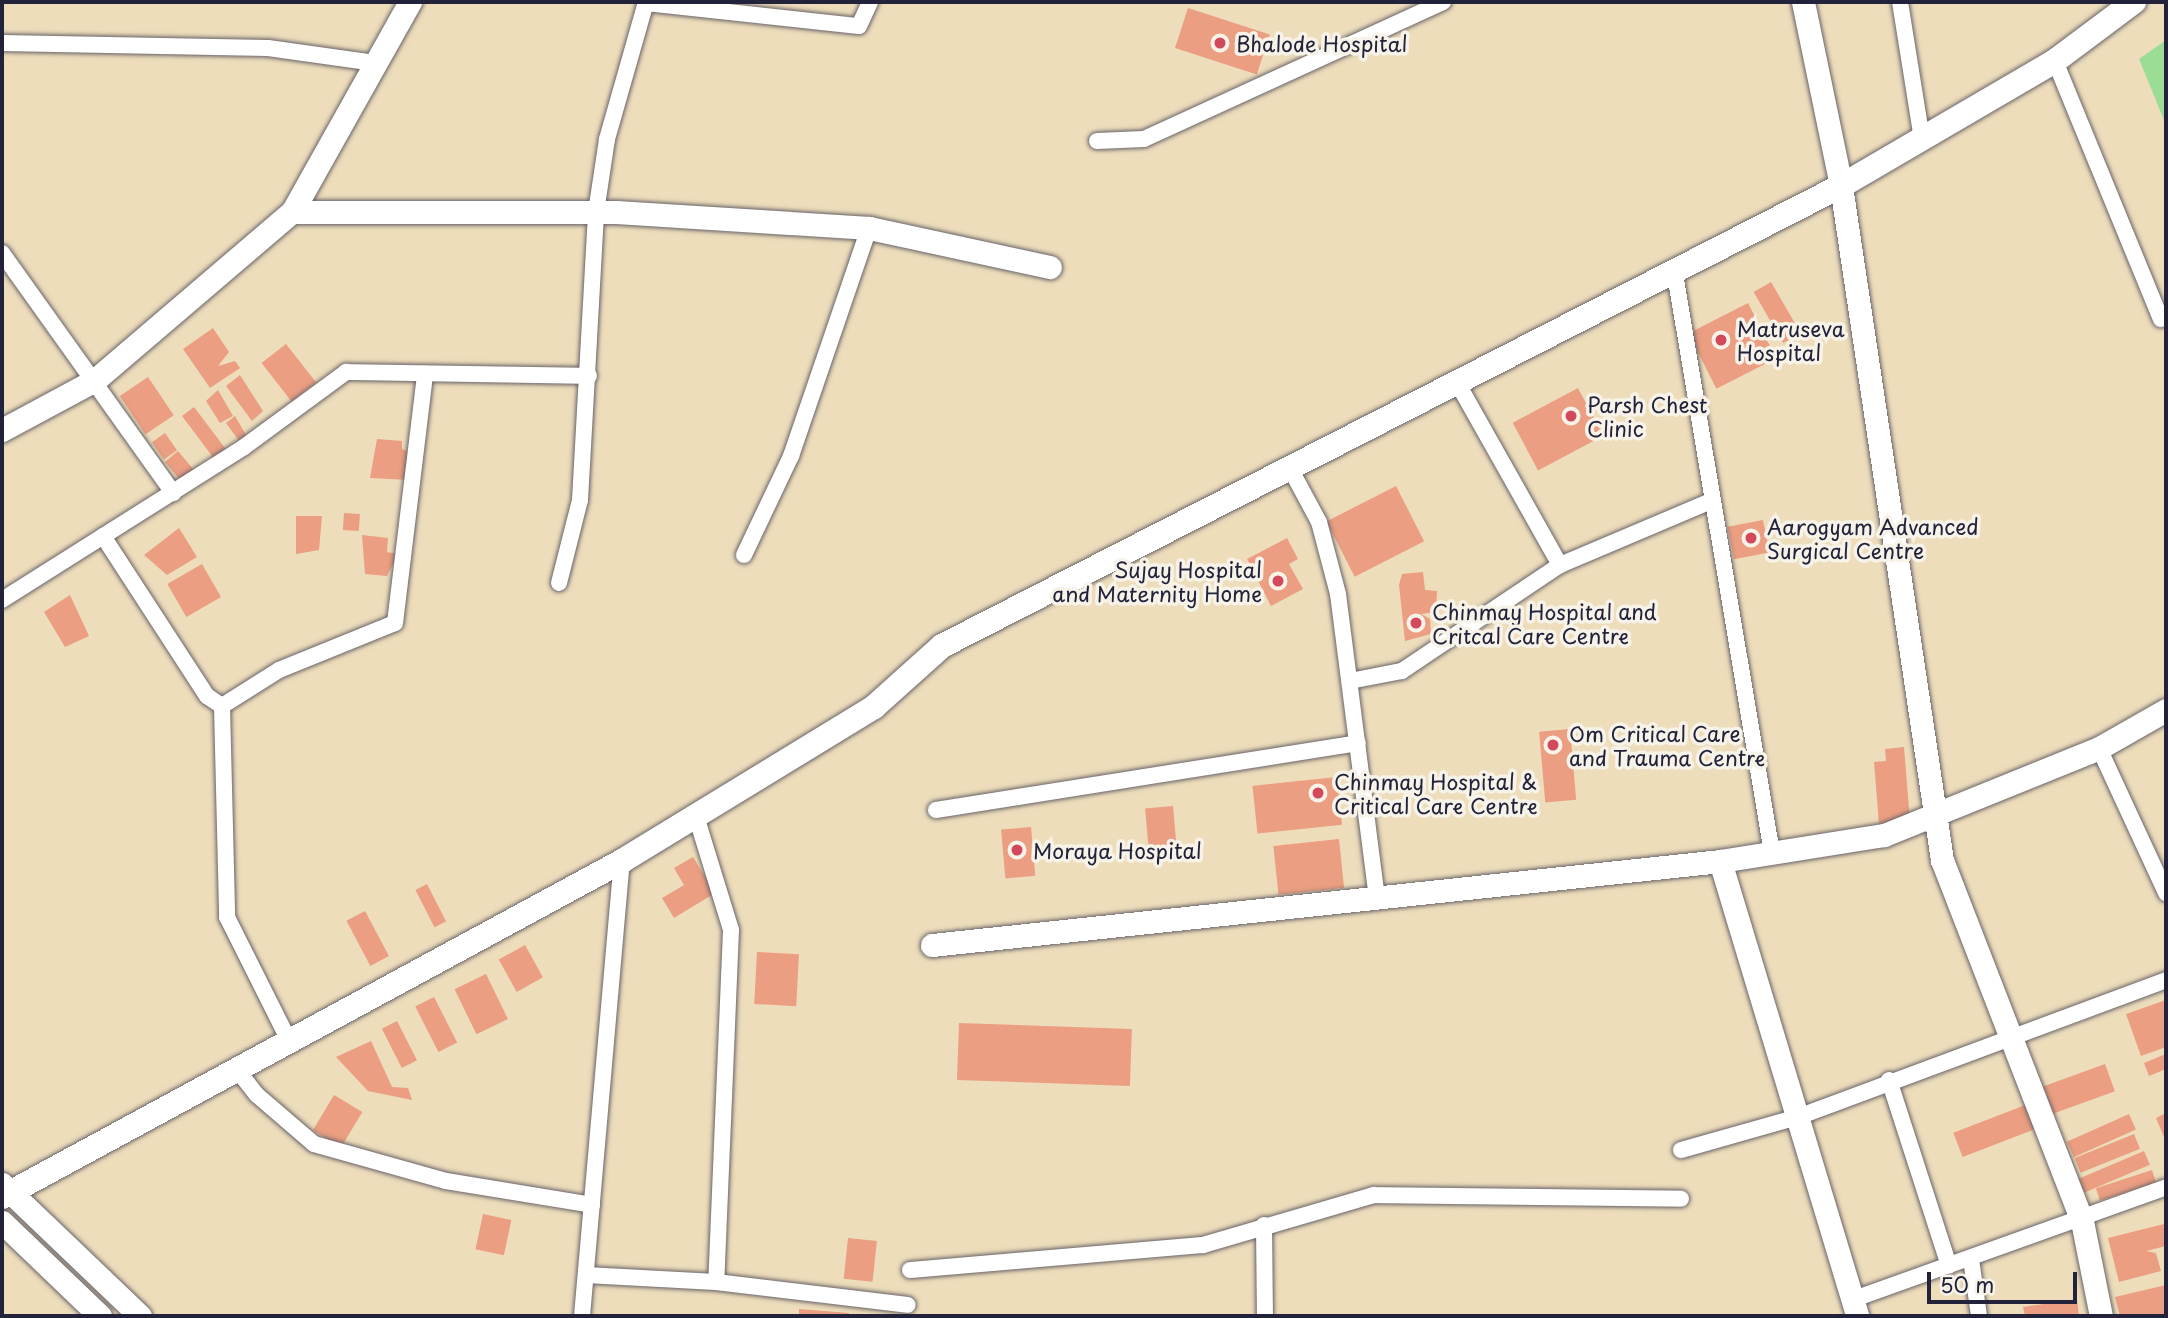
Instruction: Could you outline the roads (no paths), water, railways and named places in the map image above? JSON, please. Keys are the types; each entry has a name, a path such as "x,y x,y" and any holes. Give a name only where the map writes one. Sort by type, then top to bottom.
{"main road":[{"path":"4,1191 621,861 874,707 942,646 1675,274 1841,186 2055,61 2134,2"}],"street":[{"path":"2,430 95,380 292,212 410,2"},
{"path":"559,583 580,500 589,376 596,212 607,139 646,3 859,26 870,2"},
{"path":"1097,141 1144,139 1443,2"},
{"path":"1803,2 1841,186 1936,819 1954,898 2012,1039 2082,1222 2101,1316"},
{"path":"1900,2 1922,139"},
{"path":"2,43 268,48 375,63"},
{"path":"2055,61 2161,318"},
{"path":"292,212 596,212 869,228 1050,267"},
{"path":"744,555 791,456 869,228"},
{"path":"2,253 173,493"},
{"path":"1675,274 1772,853"},
{"path":"2,600 173,493 346,372 589,376"},
{"path":"222,706 279,670 395,623 425,374"},
{"path":"1458,384 1560,565"},
{"path":"1291,470 1319,522 1350,681 1377,898"},
{"path":"1350,681 1402,671 1560,565 1713,500"},
{"path":"103,537 207,696 222,706"},
{"path":"222,706 227,917 288,1039"},
{"path":"932,945 1720,861 1884,835 1936,819 2099,748 2166,710"},
{"path":"936,810 1358,743"},
{"path":"2099,748 2166,893"},
{"path":"696,816 731,930 716,1282"},
{"path":"582,1316 621,861"},
{"path":"1720,861 1856,1308 1949,1266 2082,1222 2166,1187"},
{"path":"1681,1150 1798,1117 1889,1080 2012,1039 2166,980"},
{"path":"235,1067 257,1095 314,1144 446,1181 592,1206"},
{"path":"1889,1080 1949,1266"},
{"path":"4,1191 141,1316"},
{"path":"910,1270 1203,1245 1374,1195 1681,1199"},
{"path":"2,1222 100,1316"},
{"path":"1264,1225 1265,1316"},
{"path":"1971,1259 1979,1316"},
{"path":"586,1275 716,1282 908,1306"}],"place":[{"name":"Bhalode Hospital","path":"1220,43"},
{"name":"Matruseva Hospital","path":"1721,340"},
{"name":"Parsh Chest Clinic","path":"1571,416"},
{"name":"Aarogyam Advanced Surgical Centre","path":"1751,538"},
{"name":"Sujay Hospital and Maternity Home","path":"1278,581"},
{"name":"Chinmay Hospital and Critcal Care Centre","path":"1416,623"},
{"name":"Om Critical Care and Trauma Centre","path":"1553,745"},
{"name":"Chinmay Hospital & Critical Care Centre","path":"1318,793"},
{"name":"Moraya Hospital","path":"1017,850"}]}
